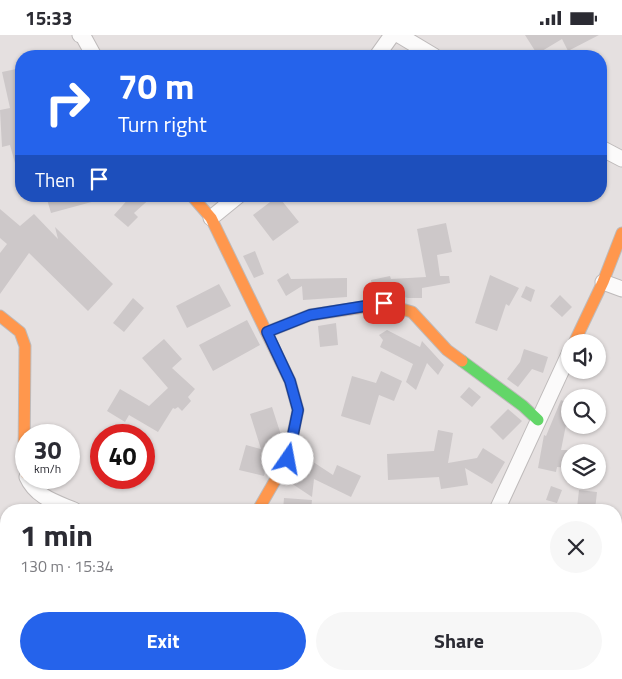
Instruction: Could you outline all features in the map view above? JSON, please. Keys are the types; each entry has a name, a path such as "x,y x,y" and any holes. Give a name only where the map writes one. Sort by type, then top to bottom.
{"street":[{"path":"80,35 90,50"},
{"path":"381,50 392,35"},
{"path":"399,35 424,50"},
{"path":"607,151 622,159"},
{"path":"197,202 211,218 267,332 290,381 298,410 288,459 262,504"},
{"path":"211,218 231,202"},
{"path":"578,334 603,282 622,233"},
{"path":"603,282 622,289"},
{"path":"267,332 310,315 384,303 412,312 447,349 538,420"},
{"path":"0,316 20,332 25,346 24,424"},
{"path":"500,504 561,371"},
{"path":"33,489 49,500 59,504"}],"building":[{"path":"525,35 599,35 570,50 568,50 562,39 544,50 534,50"},
{"path":"15,69 15,163 10,145 2,147 0,110 10,108 2,72"},
{"path":"48,202 92,202 51,213"},
{"path":"126,202 146,202 134,213 138,217 128,227 114,215"},
{"path":"270,202 283,202 299,222 273,241 253,215"},
{"path":"0,209 20,226 34,214 58,239 55,227 113,284 88,311 29,253 0,294 0,253 7,244 0,238"},
{"path":"446,223 452,252 437,255 440,276 449,276 450,283 422,288 422,298 408,298 399,296 399,293 373,294 371,280 390,276 391,279 426,277 417,229"},
{"path":"255,251 264,274 254,278 243,256"},
{"path":"288,273 291,279 347,278 347,297 303,300 302,286 286,296 277,280"},
{"path":"490,275 519,288 509,306 506,304 497,331 475,323"},
{"path":"219,284 231,306 187,328 176,306"},
{"path":"526,286 535,290 531,302 521,297"},
{"path":"560,295 572,307 562,317 550,306"},
{"path":"133,298 144,308 124,332 113,323"},
{"path":"247,320 260,345 213,371 199,345"},
{"path":"336,323 338,345 320,347 318,326"},
{"path":"387,330 420,347 422,341 444,365 438,375 427,363 416,390 406,382 413,364 380,347 383,340 379,335"},
{"path":"164,339 182,359 172,368 195,389 188,397 191,401 182,411 178,407 173,408 158,432 155,430 155,424 144,424 129,415 125,422 107,411 120,389 149,406 168,388 142,358"},
{"path":"524,349 548,357 543,373 532,369 518,387 507,379 520,362"},
{"path":"381,371 402,381 394,401 379,395 370,425 341,416 352,376 376,383"},
{"path":"469,387 481,397 472,407 460,397"},
{"path":"561,400 561,434 564,434 561,444 561,467 557,467 556,472 538,468 544,435 546,436"},
{"path":"272,407 281,435 273,439 264,476 239,470 246,445 261,449 250,414"},
{"path":"508,409 522,421 503,440 490,427"},
{"path":"438,430 453,433 448,463 477,458 483,448 505,462 492,484 465,468 468,485 441,489 439,477 388,480 387,454 434,451"},
{"path":"301,454 333,475 337,465 361,476 351,497 314,479 312,497 288,481"},
{"path":"551,486 562,490 557,503 546,500"},
{"path":"579,490 597,492 596,504 577,504"},
{"path":"284,498 312,500 312,504 284,504"}],"traffic: fast":[{"path":"462,361 523,406 538,420"}],"traffic: slow":[{"path":"197,202 211,218 290,381 298,410 288,458 261,504"},
{"path":"578,334 603,282 622,233"},
{"path":"267,332 310,315 384,304 412,312 447,350 462,361"},
{"path":"0,316 20,332 25,346 24,424"}],"route":[{"path":"288,459 298,410 290,381 267,332 310,315 384,303"}]}
